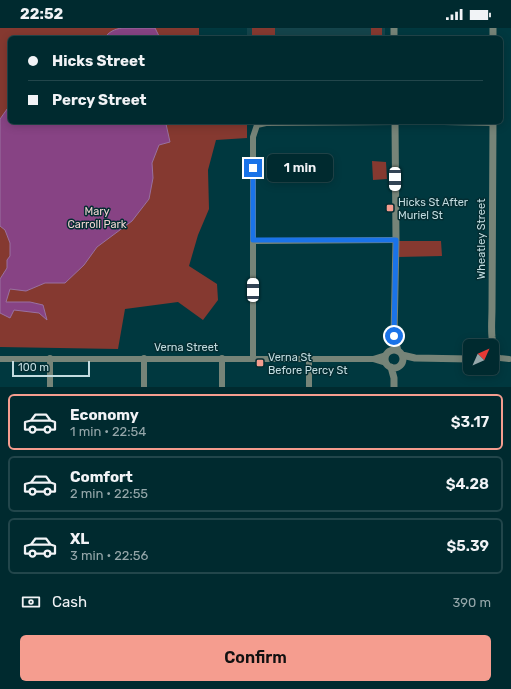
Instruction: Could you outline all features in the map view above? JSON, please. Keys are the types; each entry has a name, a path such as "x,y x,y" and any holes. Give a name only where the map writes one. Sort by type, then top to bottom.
{"street":[{"path":"254,358 253,137 257,125 262,124"},
{"path":"394,365 402,360 394,336 396,240 395,124"},
{"name":"Wheatley Street","path":"492,124 492,338"},
{"path":"253,240 396,240"},
{"path":"394,336 385,358 394,365"},
{"path":"387,353 393,350 415,358 463,359"},
{"name":"Verna Street","path":"373,359 387,353"},
{"path":"50,358 50,387"},
{"path":"144,358 144,387"},
{"path":"222,358 222,387"},
{"path":"309,358 309,387"},
{"name":"Verna Street","path":"0,359 309,358 373,359 394,365"},
{"path":"394,365 415,358"},
{"path":"499,358 510,358"},
{"path":"394,365 394,387"}],"shaded area":[{"path":"155,28 159,36 106,36 117,29"},
{"path":"247,28 385,28 385,36 247,36"},
{"path":"8,108 8,124 166,124 170,142 159,145 152,163 153,178 149,199 132,221 97,247 84,265 65,283 45,283 26,291 10,289 6,302 30,302 43,305 47,320 39,313 14,310 10,318 0,313 0,279 7,268 7,260 10,256 10,243 5,230 0,226 0,119"}],"green space":[{"name":"Mary Carroll Park","path":"0,28 199,28 199,36 8,36 8,124 247,124 247,138 216,140 208,170 209,209 198,235 189,266 217,284 218,300 203,320 178,302 125,309 118,349 0,347"},
{"path":"252,28 275,28 275,36 252,36"},
{"path":"371,28 382,28 382,36 371,36"},
{"path":"372,161 386,162 387,179 373,180"},
{"path":"398,241 441,241 442,256 398,257"}],"place":[{"name":"Hicks St After Muriel St","path":"390,208"},
{"name":"Verna St Before Percy St","path":"260,363"}],"route":[{"path":"253,168 253,240 396,240 394,336"}]}
